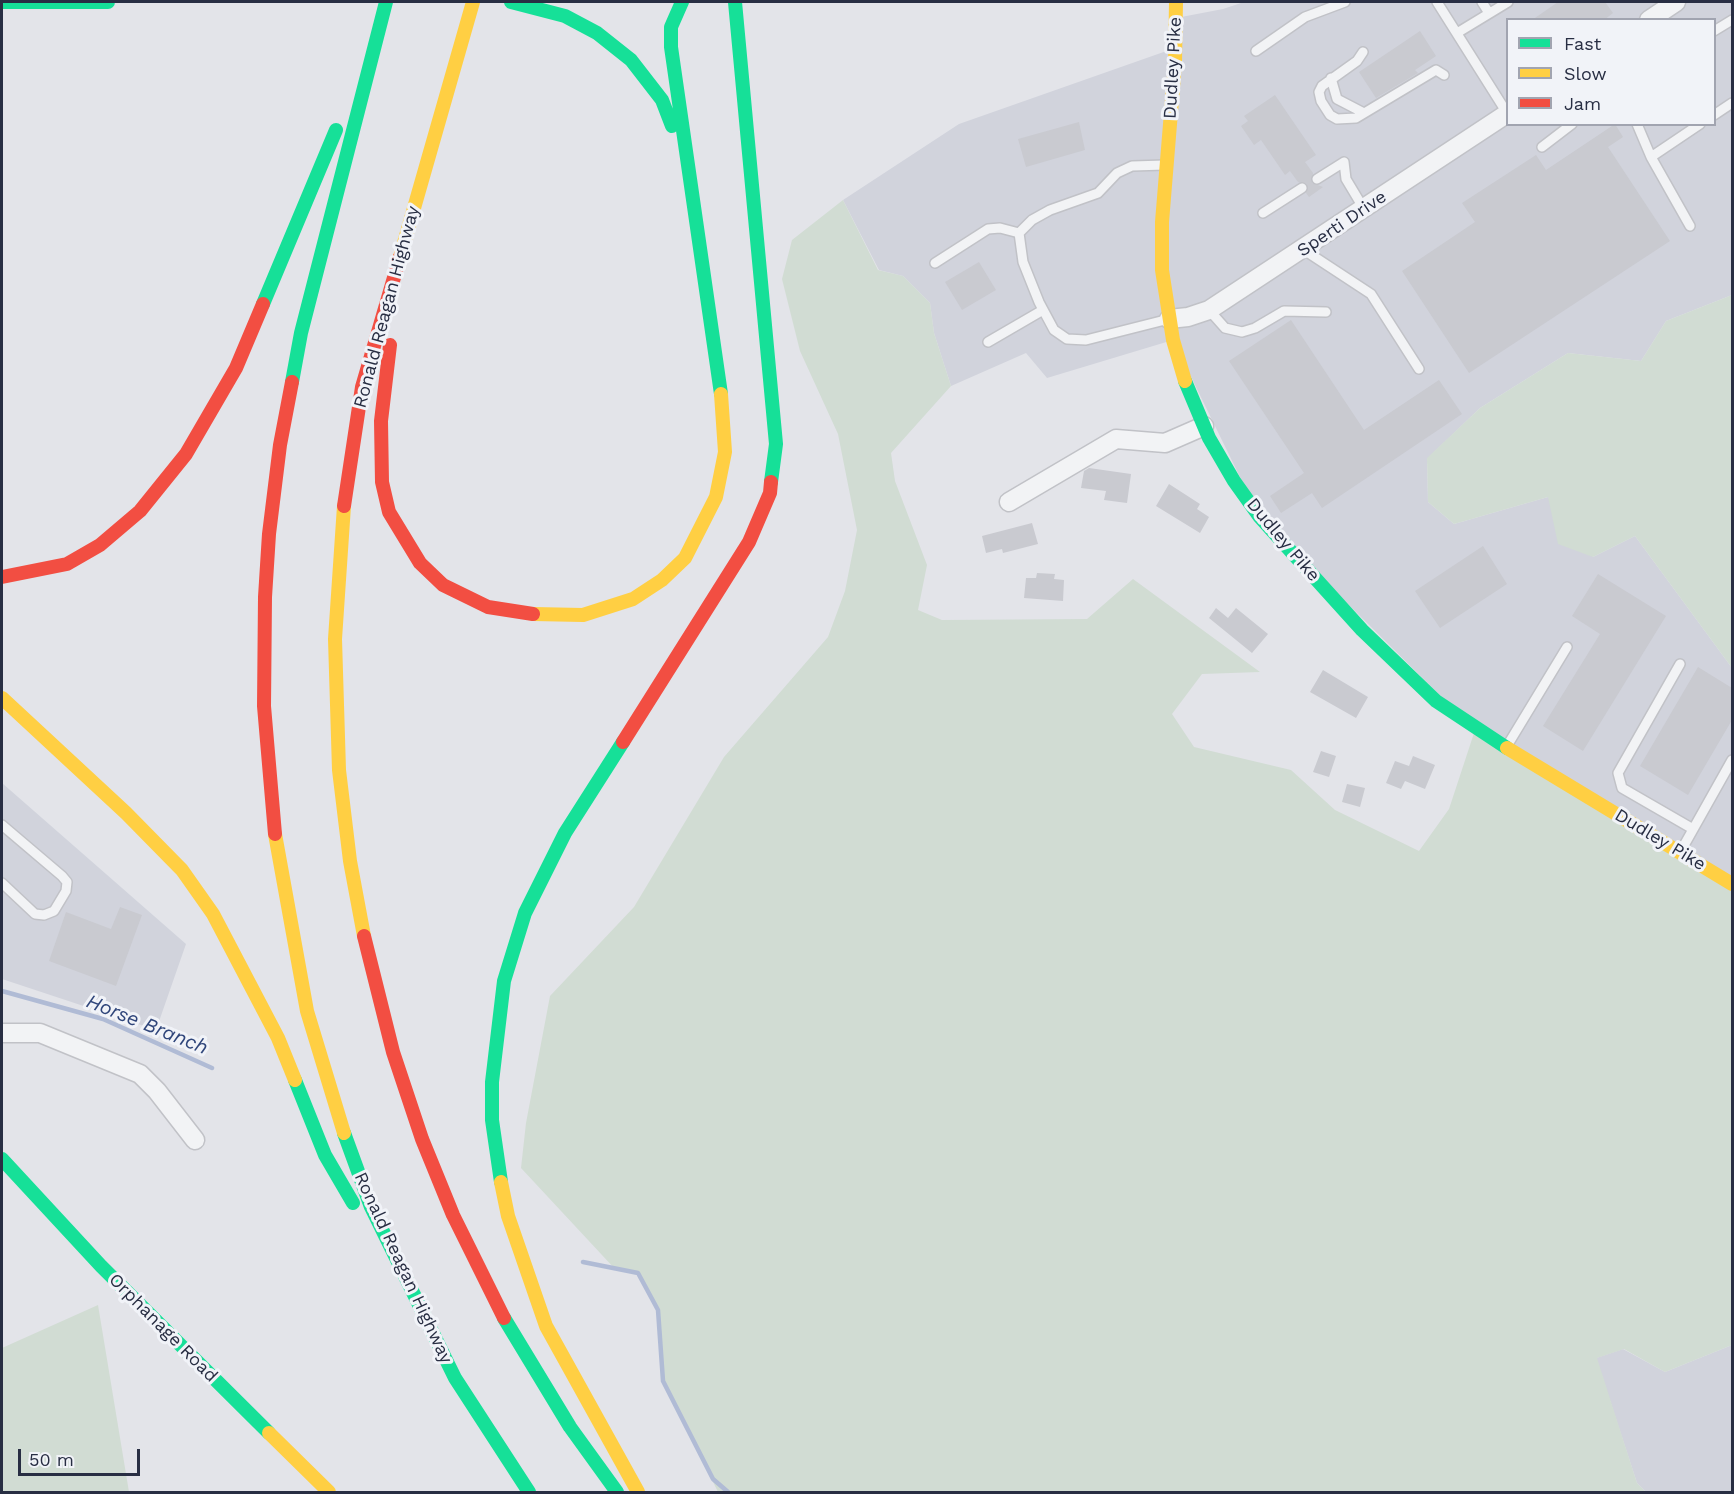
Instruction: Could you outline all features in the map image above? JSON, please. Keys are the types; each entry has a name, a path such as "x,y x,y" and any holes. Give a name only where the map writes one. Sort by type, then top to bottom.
{"main road":[{"path":"2,2 108,2"},
{"name":"Ronald Reagan Highway","path":"386,2 301,333 279,445 269,534 264,706 274,829 296,963 334,1105 371,1207 455,1378 529,1492"},
{"name":"Ronald Reagan Highway","path":"473,2 362,387 342,521 338,571 334,639 339,770 350,861 367,950 393,1052 422,1139 453,1215 510,1329 570,1427 617,1492"},
{"path":"511,2 566,16 597,33 631,60 662,100 688,172"},
{"path":"396,269 380,451 389,512 420,563 443,585 488,607 519,614 583,615 633,599 662,580 685,558 716,497 724,468 720,386 671,47 671,27 682,2"},
{"path":"638,1492 546,1326 506,1206 497,1165 492,1120 492,1082 504,981 525,913 565,833 749,542 770,493 776,444 735,2"},
{"name":"Dudley Pike","path":"1176,2 1176,48 1162,222 1162,270 1169,319 1189,393 1234,481 1259,516 1362,630 1436,701 1505,748 1681,851 1732,884"},
{"path":"2,577 67,564 99,545 140,511 186,454 236,368 373,46"},
{"path":"2,698 126,813 182,870 213,914 278,1038 325,1155 455,1378"},
{"name":"Orphanage Road","path":"2,1159 101,1266 329,1492"}],"street":[{"path":"1652,18 1676,2"},
{"name":"Sperti Drive","path":"1169,319 1188,317 1209,310 1304,250 1506,114"},
{"path":"1009,502 1116,439 1165,442 1204,426"},
{"path":"2,1033 40,1033 140,1074 158,1091 195,1140"}],"lane":[{"path":"1256,51 1305,17 1345,2"},
{"path":"1437,2 1506,111"},
{"path":"1482,2 1489,13"},
{"path":"1457,33 1508,2"},
{"path":"1716,30 1732,20"},
{"path":"1363,52 1357,61 1331,78 1319,92 1321,101 1330,115 1337,119 1347,120 1364,113 1436,70 1444,75"},
{"path":"1331,78 1337,99 1364,113"},
{"path":"1716,114 1732,103"},
{"path":"1542,147 1569,126"},
{"path":"1638,126 1651,158 1690,226"},
{"path":"1651,158 1697,126"},
{"path":"1317,179 1344,162 1346,179 1364,209"},
{"path":"1019,233 1032,220 1050,210 1098,193 1117,173 1132,166 1167,165"},
{"path":"1263,213 1302,188"},
{"path":"935,263 988,229 1000,228 1019,233"},
{"path":"1019,233 1023,262 1043,310 1054,330 1067,339 1086,340 1169,319"},
{"path":"1304,250 1371,294 1419,369"},
{"path":"988,342 1043,310"},
{"path":"1209,310 1225,328 1242,332 1255,328 1284,311 1326,312"},
{"path":"1505,748 1567,647"},
{"path":"1680,664 1618,773 1622,788 1693,829"},
{"path":"1681,851 1732,760"},
{"path":"2,825 67,882 61,902 54,911 44,915 35,914 2,884"}],"shaded area":[{"path":"1244,2 1732,2 1732,295 1666,321 1641,361 1568,353 1480,408 1427,459 1428,502 1454,524 1548,497 1593,557 1635,536 1732,668 1732,884 1475,730 1259,516 1173,340 1047,378 1026,353 951,386 934,333 930,303 903,276 879,270 843,200 959,124 1175,48 1176,18 1223,9"},
{"path":"843,200 878,270 903,276 930,303 934,333 951,386 891,453 895,481 927,565 918,610 942,620 1087,619 1133,579 1260,672 1202,674 1172,714 1194,747 1291,770 1335,810 1419,851 1449,809 1475,730 1732,884 1732,1345 1665,1372 1624,1349 1597,1358 1637,1483 1646,1492 718,1492 663,1381 658,1310 638,1273 615,1269 521,1168 526,1123 550,996 634,907 724,757 828,637 845,591 857,530 838,434 800,351 782,279 792,240"},
{"path":"1732,295 1732,668 1635,536 1593,557 1558,544 1548,497 1454,524 1428,502 1427,458 1480,408 1568,353 1641,361 1666,321"},
{"path":"2,783 186,944 156,1030 2,979"},
{"path":"98,1305 129,1492 2,1492 2,1348"},
{"path":"1732,1345 1732,1492 1646,1492 1637,1483 1596,1358 1623,1349 1665,1372"}],"building":[{"path":"1558,2 1605,2 1613,13 1607,18 1535,18"},
{"path":"1420,31 1436,56 1415,70 1418,73 1376,98 1359,72"},
{"path":"1275,95 1316,155 1305,162 1313,173 1312,183 1323,187 1309,197 1306,193 1307,184 1298,182 1290,171 1285,175 1261,140 1254,145 1241,126 1248,121 1244,116"},
{"path":"1079,122 1085,150 1026,167 1018,139"},
{"path":"1612,126 1616,126 1623,137 1608,147 1670,241 1469,373 1402,271 1475,222 1462,203 1536,155 1546,170"},
{"path":"979,262 996,290 962,310 945,282"},
{"path":"1291,320 1364,430 1439,380 1462,414 1322,508 1312,493 1281,513 1270,496 1304,473 1229,361"},
{"path":"1089,468 1131,474 1127,503 1104,500 1106,491 1081,488 1084,471"},
{"path":"1169,484 1200,504 1197,509 1209,517 1200,533 1156,506"},
{"path":"1032,523 1038,544 1003,553 1002,549 986,553 982,536"},
{"path":"1483,546 1507,584 1440,628 1415,591"},
{"path":"1037,573 1055,574 1054,579 1064,580 1063,601 1024,598 1026,578 1036,578"},
{"path":"1598,574 1666,616 1583,751 1543,726 1600,634 1572,616"},
{"path":"1216,608 1228,618 1236,608 1268,634 1252,653 1209,618"},
{"path":"1698,667 1732,688 1732,720 1688,795 1640,766"},
{"path":"1323,670 1368,697 1356,718 1310,692"},
{"path":"1321,751 1336,756 1329,777 1313,772"},
{"path":"1413,756 1435,765 1425,789 1405,781 1401,789 1386,783 1395,761 1409,766"},
{"path":"1347,784 1365,788 1360,807 1342,802"},
{"path":"120,907 142,915 116,986 49,961 66,912 111,929"}],"waterway":[{"name":"Horse Branch","path":"2,991 103,1019 212,1068"},
{"name":"Horse Branch","path":"583,1262 638,1273 658,1310 663,1381 713,1479 728,1492"}],"traffic: fast":[{"path":"2,2 108,2"},
{"path":"292,382 301,333 386,2"},
{"path":"511,2 565,16 597,33 631,60 662,100 672,126"},
{"path":"682,2 671,27 671,47 721,394"},
{"path":"735,2 776,444 771,482"},
{"path":"263,304 336,130"},
{"path":"1185,381 1209,438 1234,481 1259,516 1362,630 1436,701 1507,748"},
{"path":"501,1182 492,1120 492,1082 504,981 525,913 565,833 623,742"},
{"path":"295,1080 325,1155 353,1203"},
{"path":"344,1133 371,1207 455,1378 529,1492"},
{"path":"2,1159 101,1266 269,1433"},
{"path":"504,1318 570,1427 617,1492"}],"traffic: slow":[{"path":"400,257 473,2"},
{"path":"1176,2 1175,63 1162,222 1162,270 1173,340 1185,381"},
{"path":"533,614 583,615 633,599 662,580 685,558 716,497 725,452 721,394"},
{"path":"344,506 335,639 339,770 350,861 364,936"},
{"path":"2,698 126,813 182,870 213,914 278,1038 295,1080"},
{"path":"1507,748 1732,884"},
{"path":"275,834 307,1011 344,1133"},
{"path":"501,1182 508,1216 546,1326 638,1492"},
{"path":"269,1433 329,1492"}],"traffic: jam":[{"path":"344,506 362,387 400,257"},
{"path":"2,577 67,564 100,545 140,511 186,454 236,368 263,304"},
{"path":"390,345 381,421 382,482 389,512 420,563 443,585 488,607 533,614"},
{"path":"275,834 264,706 265,597 269,534 280,445 292,382"},
{"path":"623,742 749,542 770,493 771,482"},
{"path":"364,936 393,1052 422,1139 453,1215 504,1318"}]}
